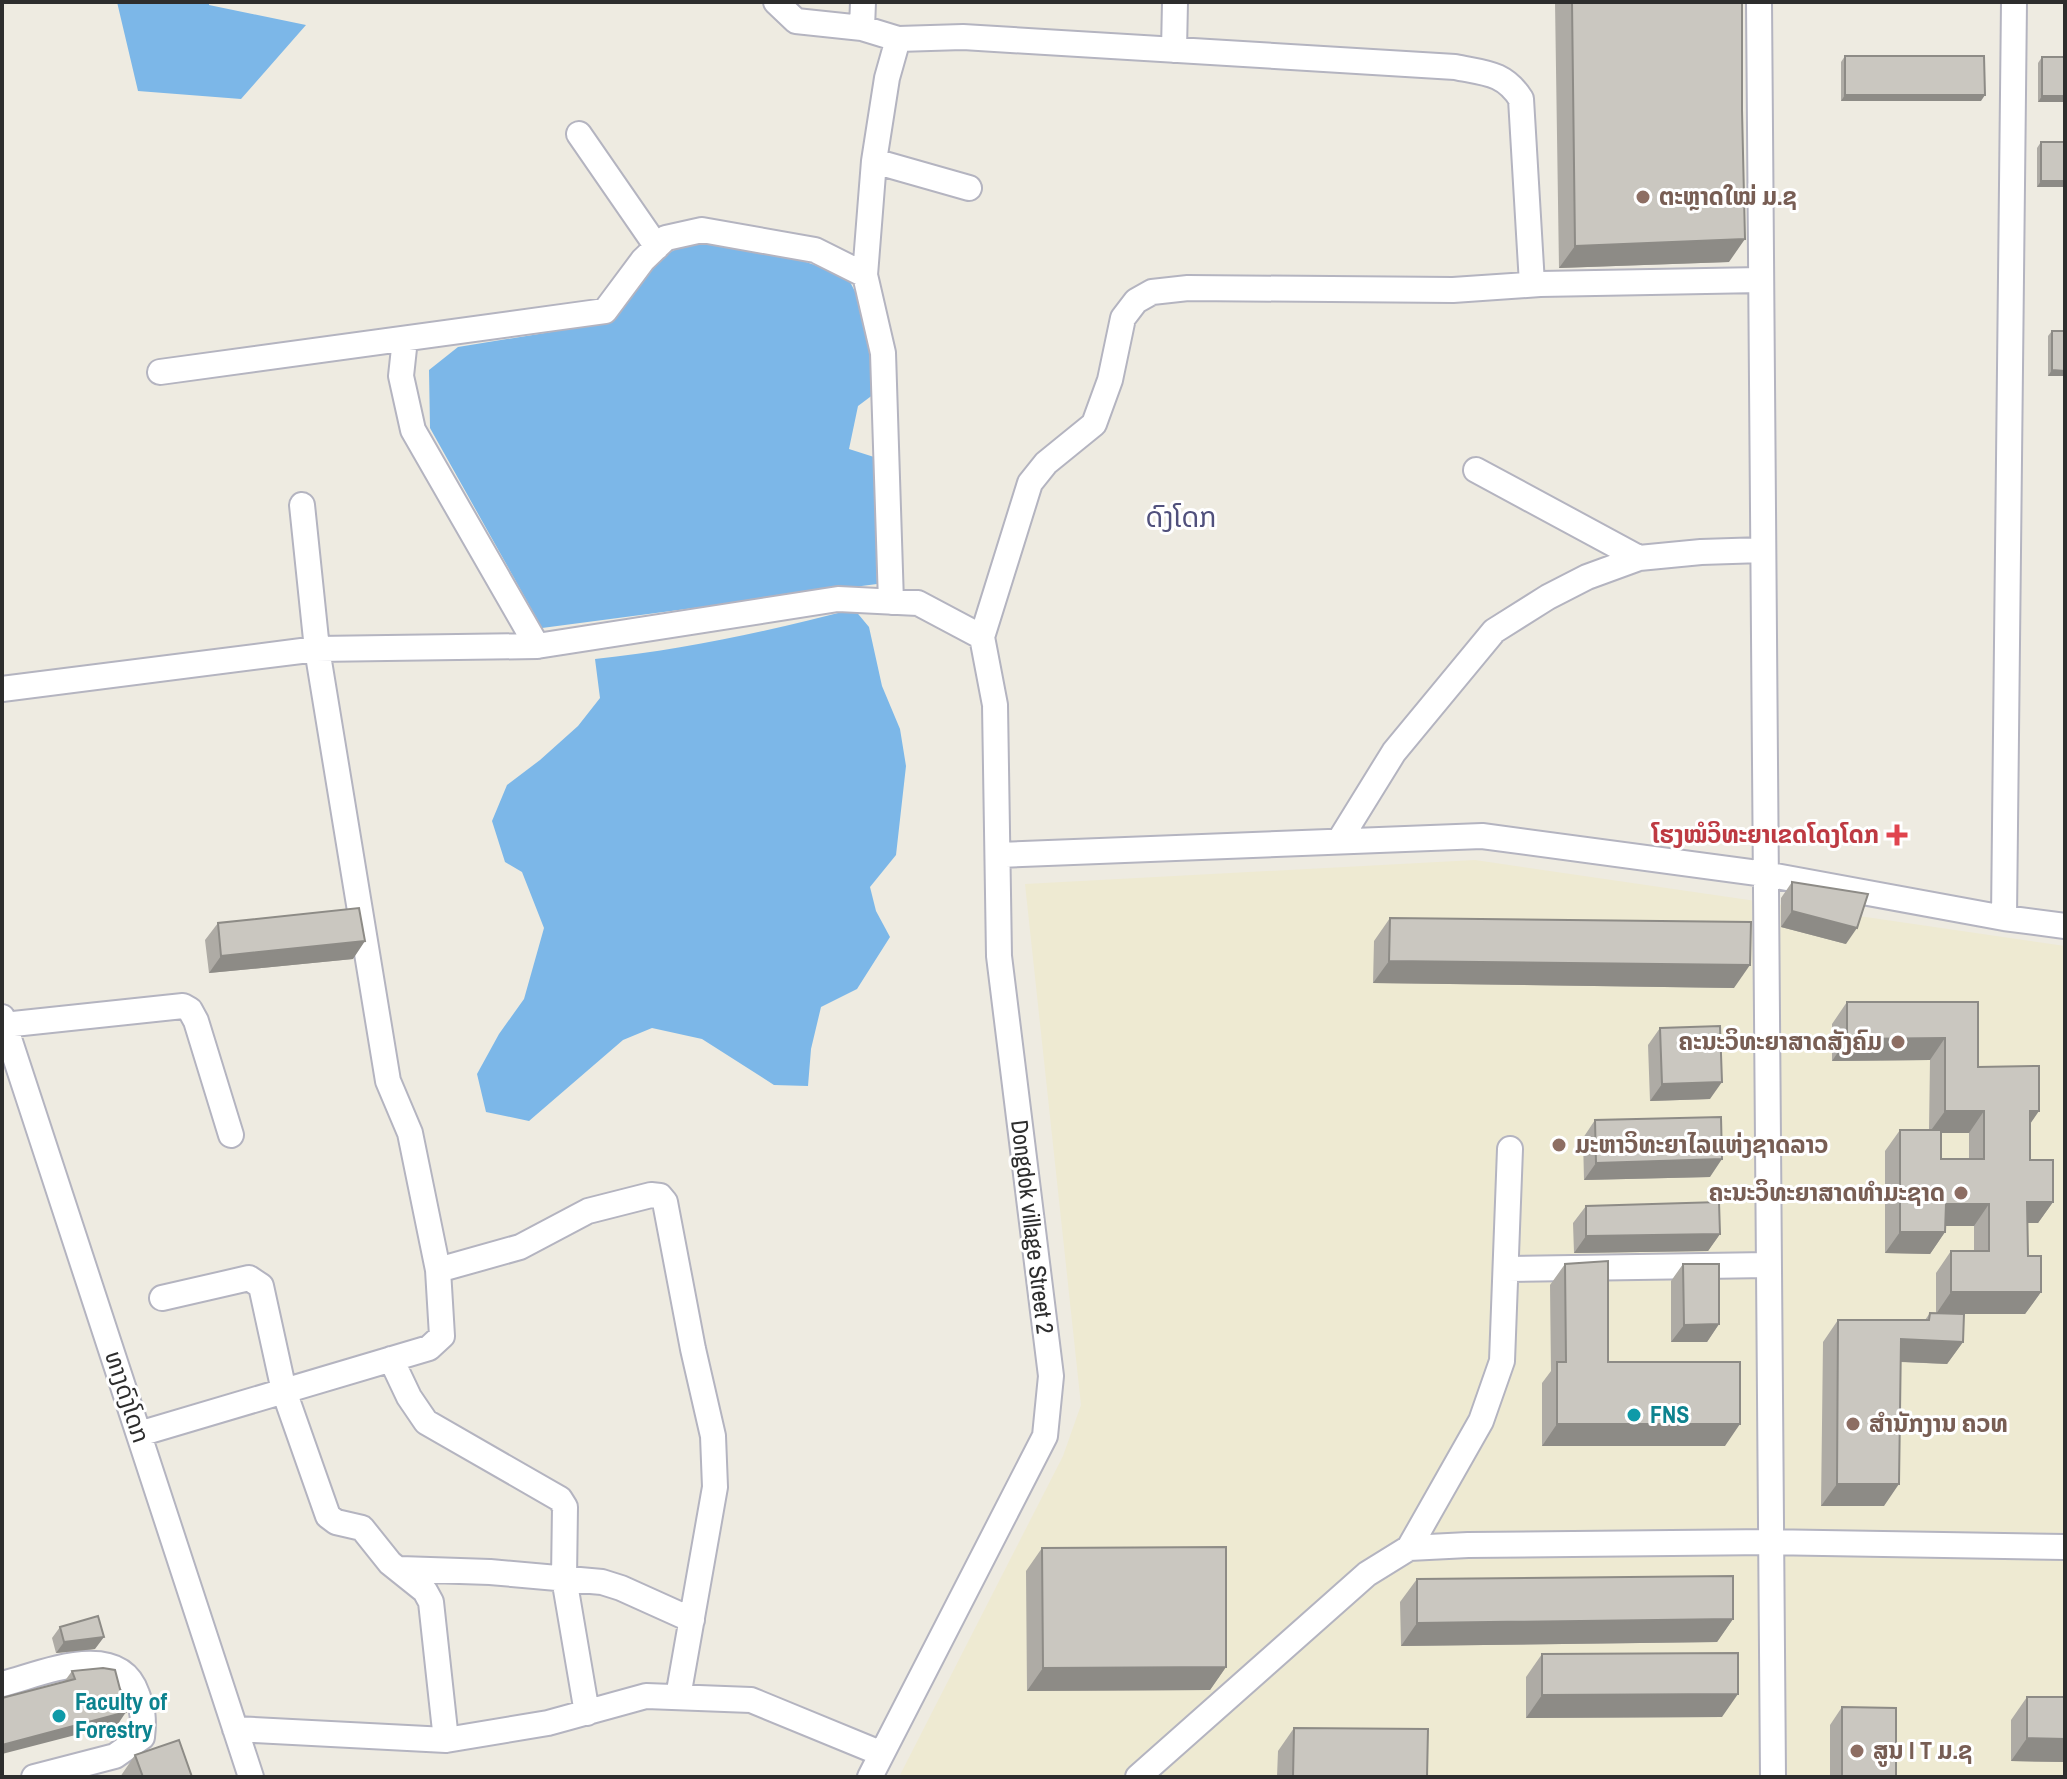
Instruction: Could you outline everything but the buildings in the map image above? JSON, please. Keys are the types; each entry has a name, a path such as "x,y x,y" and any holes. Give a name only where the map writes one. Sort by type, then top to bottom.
{"street":[{"path":"776,2 796,21 862,28 898,39 963,37 1455,67 1499,76 1512,85 1521,99 1532,284"},
{"path":"862,28 863,2"},
{"path":"1174,50 1175,2"},
{"path":"1759,2 1773,1777"},
{"path":"2004,918 2014,2"},
{"path":"891,602 883,353 865,275 874,161 887,78 898,39"},
{"path":"579,134 657,247"},
{"path":"874,161 969,188"},
{"path":"160,372 605,311 643,260 666,238 702,230 815,250 865,275"},
{"path":"2,689 317,649 537,646 838,599 918,603 982,637 1030,483 1046,463 1094,424 1110,380 1123,318 1136,301 1152,292 1188,288 1453,290 1532,284 1761,280"},
{"path":"405,339 401,376 413,430 537,646"},
{"path":"1476,470 1639,558"},
{"path":"139,1434 429,1348 442,1336 438,1270 410,1133 388,1081 317,649 302,505"},
{"path":"1339,841 1394,752 1494,631 1587,577 1639,558 1763,550"},
{"name":"Dongdok village Street 2","path":"870,1777 1045,1436 1051,1376 999,956 995,705 982,637"},
{"path":"999,855 1482,836 1765,874 2004,918 2065,926"},
{"path":"3,1021 183,1006 190,1010 196,1021 231,1135"},
{"name":"ທາງດົງໂດກ","path":"3,1021 251,1777"},
{"path":"1138,1777 1367,1574 1409,1548 1481,1421 1502,1361 1510,1149"},
{"path":"438,1270 520,1247 588,1211 651,1195 660,1196 665,1202 713,1436 715,1487 678,1697"},
{"path":"1507,1269 1768,1265"},
{"path":"162,1298 249,1278 261,1286 284,1391 328,1516 336,1522 362,1528 390,1563 425,1591 431,1602 446,1740"},
{"path":"391,1359 409,1397 426,1422 560,1499 565,1515 564,1578 587,1713"},
{"path":"1409,1548 1770,1542 2065,1547"},
{"path":"400,1569 602,1582 692,1620"},
{"path":"2,1684 91,1662 116,1666 133,1682 145,1716 142,1737 115,1756 34,1777"},
{"path":"235,1729 446,1740 548,1723 646,1696 678,1697 751,1700 880,1753"}],"shaded area":[{"name":"ມະຫາວິທະຍາໄລແຫ່ງຊາດລາວ","path":"1475,860 2065,946 2065,1777 899,1777 1063,1456 1081,1405 1025,884"}],"water":[{"path":"117,2 209,2 209,5 306,25 241,99 138,91"},
{"path":"692,240 768,249 847,276 866,313 874,394 858,406 849,449 874,457 877,584 542,628 430,428 429,370 458,347 612,322 655,261"},
{"path":"854,609 869,627 882,686 900,729 906,766 896,855 870,887 876,911 890,937 857,989 821,1007 811,1049 808,1086 774,1085 702,1039 652,1028 623,1040 529,1121 486,1112 477,1074 499,1034 524,999 544,928 522,872 505,862 492,821 507,785 578,726 600,698 595,659 726,639"}],"place":[{"name":"ຕະຫຼາດໃໝ່ ມ.ຊ","path":"1643,197"},
{"name":"ໂຮງໝໍວິທະຍາເຂດໂດງໂດກ","path":"1897,835"},
{"name":"ຄະນະວິທະຍາສາດສັງຄົມ","path":"1898,1042"},
{"name":"ມະຫາວິທະຍາໄລແຫ່ງຊາດລາວ","path":"1559,1145"},
{"name":"ຄະນະວິທະຍາສາດທຳມະຊາດ","path":"1961,1193"},
{"name":"FNS","path":"1634,1415"},
{"name":"ສຳນັກງານ ຄວທ","path":"1853,1424"},
{"name":"Faculty of Forestry","path":"59,1716"},
{"name":"ສູນ I T ມ.ຊ","path":"1857,1751"}],"district":[{"name":"ດົງໂດກ","path":"1181,517"}]}
